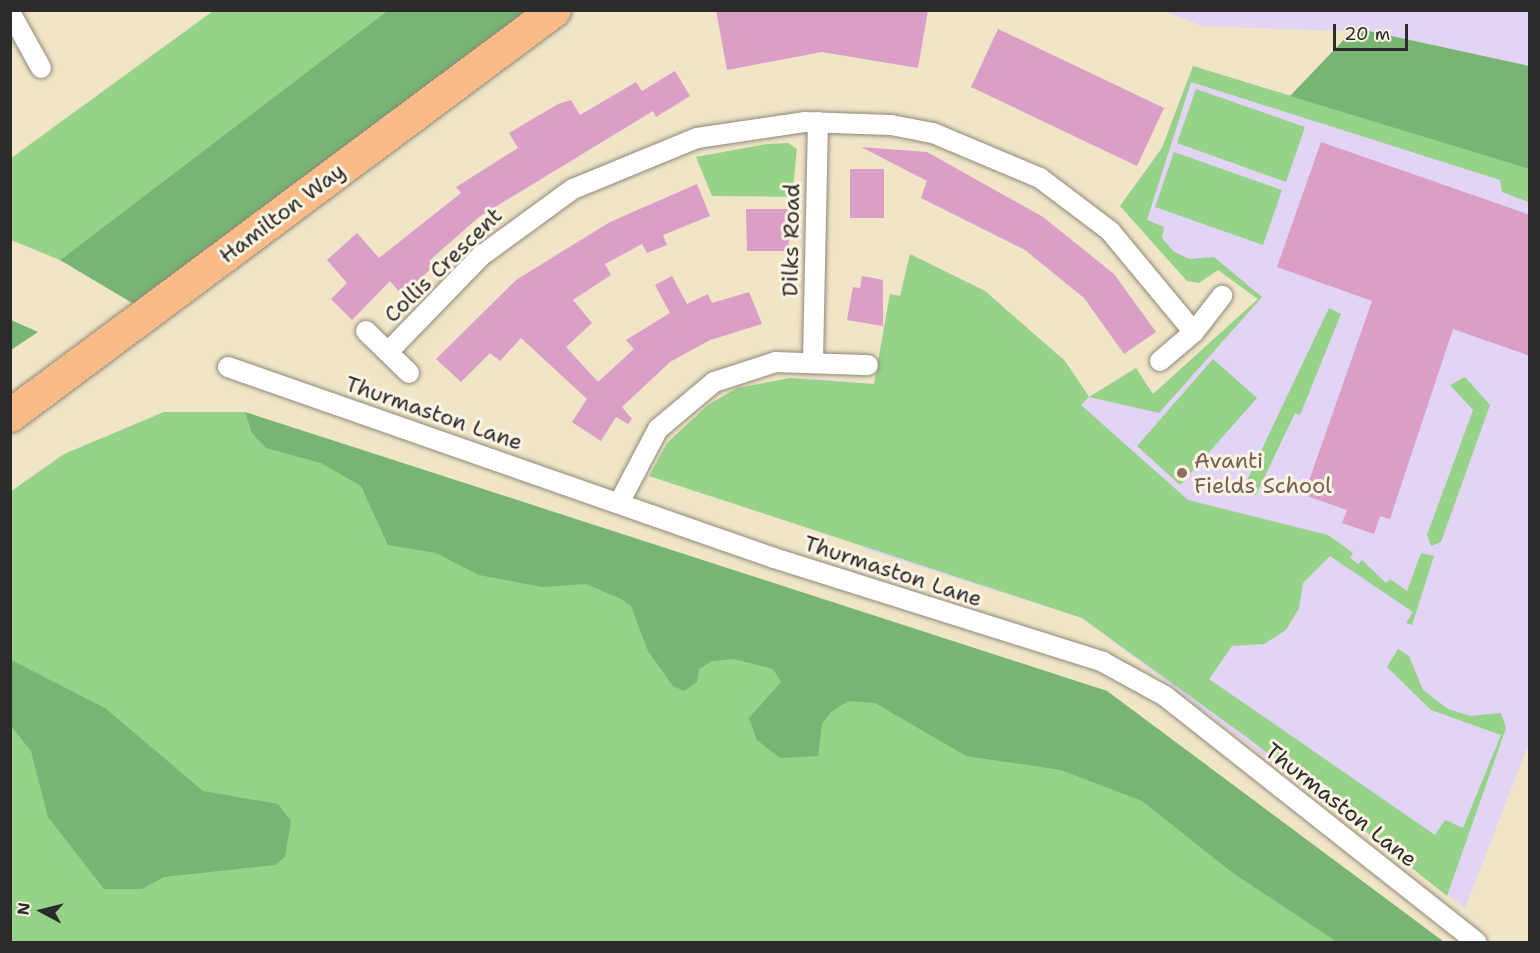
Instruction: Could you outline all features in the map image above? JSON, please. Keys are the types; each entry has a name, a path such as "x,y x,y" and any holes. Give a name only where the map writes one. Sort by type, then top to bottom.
{"highway":[{"name":"Hamilton Way","path":"10,416 554,10"}],"street":[{"path":"10,12 41,69"},
{"name":"Collis Crescent","path":"388,352 481,256 573,189 697,138 818,122 933,133 1040,178 1110,231 1194,332"},
{"name":"Dilks Road","path":"813,360 818,122"},
{"path":"1160,361 1194,332 1221,296"},
{"name":"Collis Crescent","path":"366,331 409,373"},
{"path":"619,503 658,429 694,394 749,367 813,360 868,364"},
{"name":"Thurmaston Lane","path":"228,367 619,503 1103,662 1165,696 1476,942"}],"shaded area":[{"path":"1163,11 1529,11 1529,66 1373,32 1202,26"},
{"name":"Avanti Fields School","path":"1193,66 1529,169 1529,743 1465,908 1082,618 864,549 810,378 874,384 890,294 900,296 910,254 985,291 1065,361 1089,397 1136,368 1153,394 1258,299 1218,270 1199,283 1187,281 1120,206 1162,148"}],"green space":[{"path":"213,11 387,11 60,260 11,240 10,159"},
{"path":"387,11 555,11 149,313 60,260"},
{"path":"1355,28 1529,66 1529,169 1290,96"},
{"path":"1193,66 1529,169 1529,202 1502,192 1500,180 1191,82 1147,220 1164,227 1162,238 1174,252 1190,259 1214,257 1262,297 1159,413 1089,397 1136,368 1153,394 1258,299 1218,270 1199,283 1187,281 1120,206 1162,148"},
{"path":"1196,89 1305,127 1286,182 1177,143"},
{"path":"788,143 797,149 793,188 798,197 712,196 696,157 767,144"},
{"path":"1174,152 1282,190 1263,245 1155,207"},
{"path":"910,254 985,291 1065,361 1089,397 1081,405 1188,500 1328,535 1353,553 1350,558 1358,564 1362,560 1386,583 1390,579 1407,591 1421,553 1434,556 1412,625 1406,623 1413,612 1330,556 1303,583 1299,608 1286,630 1264,644 1232,646 1209,679 1435,835 1445,820 1463,828 1501,735 1431,710 1387,667 1398,649 1409,656 1423,690 1448,709 1470,716 1501,713 1506,728 1447,896 1252,741 1082,618 649,476 667,443 708,405 737,388 790,378 874,384 890,294 900,296"},
{"path":"1329,308 1341,314 1300,415 1295,413 1256,495 1242,491"},
{"path":"11,320 38,332 11,350"},
{"path":"1213,359 1257,398 1180,485 1137,446"},
{"path":"1465,377 1490,405 1441,542 1431,546 1427,535 1473,410 1450,385"},
{"path":"164,412 245,412 1107,691 1444,942 11,942 10,492 64,454"},
{"path":"245,412 1107,691 1444,942 1337,942 1233,873 1142,801 1061,770 966,756 875,703 848,701 831,712 822,724 818,756 780,758 757,740 749,718 781,682 773,669 734,659 712,661 699,669 697,682 684,691 673,686 648,651 631,606 621,599 586,584 542,587 479,575 436,553 388,545 361,486 321,463 266,448 252,433"},
{"path":"11,660 105,708 203,791 278,804 291,821 285,857 275,865 164,877 142,889 104,889 48,817 31,751 11,726"}],"building":[{"path":"716,10 928,10 918,68 822,52 727,70"},
{"path":"998,29 1164,108 1137,166 971,87"},
{"path":"675,71 690,96 656,117 653,111 479,217 429,261 434,266 402,295 390,281 352,320 331,299 347,283 327,260 357,233 379,258 461,193 456,187 518,148 509,133 558,104 571,100 580,115 636,82 642,91"},
{"path":"1321,142 1530,215 1530,356 1453,329 1390,519 1380,516 1374,534 1342,523 1347,510 1304,495 1372,301 1277,267"},
{"path":"861,147 927,152 1043,217 1114,274 1156,332 1124,354 1084,298 1025,250 921,198 927,181"},
{"path":"850,169 884,169 884,218 850,218"},
{"path":"697,184 710,216 663,235 667,245 647,253 642,244 605,264 611,275 573,300 592,323 566,347 598,382 634,349 626,340 670,313 655,285 672,276 687,304 708,294 712,303 749,292 762,324 710,340 670,362 622,407 632,419 628,424 616,417 601,441 572,422 587,399 521,338 500,361 490,353 461,382 436,359 516,280 610,222"},
{"path":"746,209 788,209 789,251 747,251"},
{"path":"862,276 883,280 883,326 847,320 853,287 860,288"}],"place":[{"name":"Avanti Fields School","path":"1182,473"}]}
